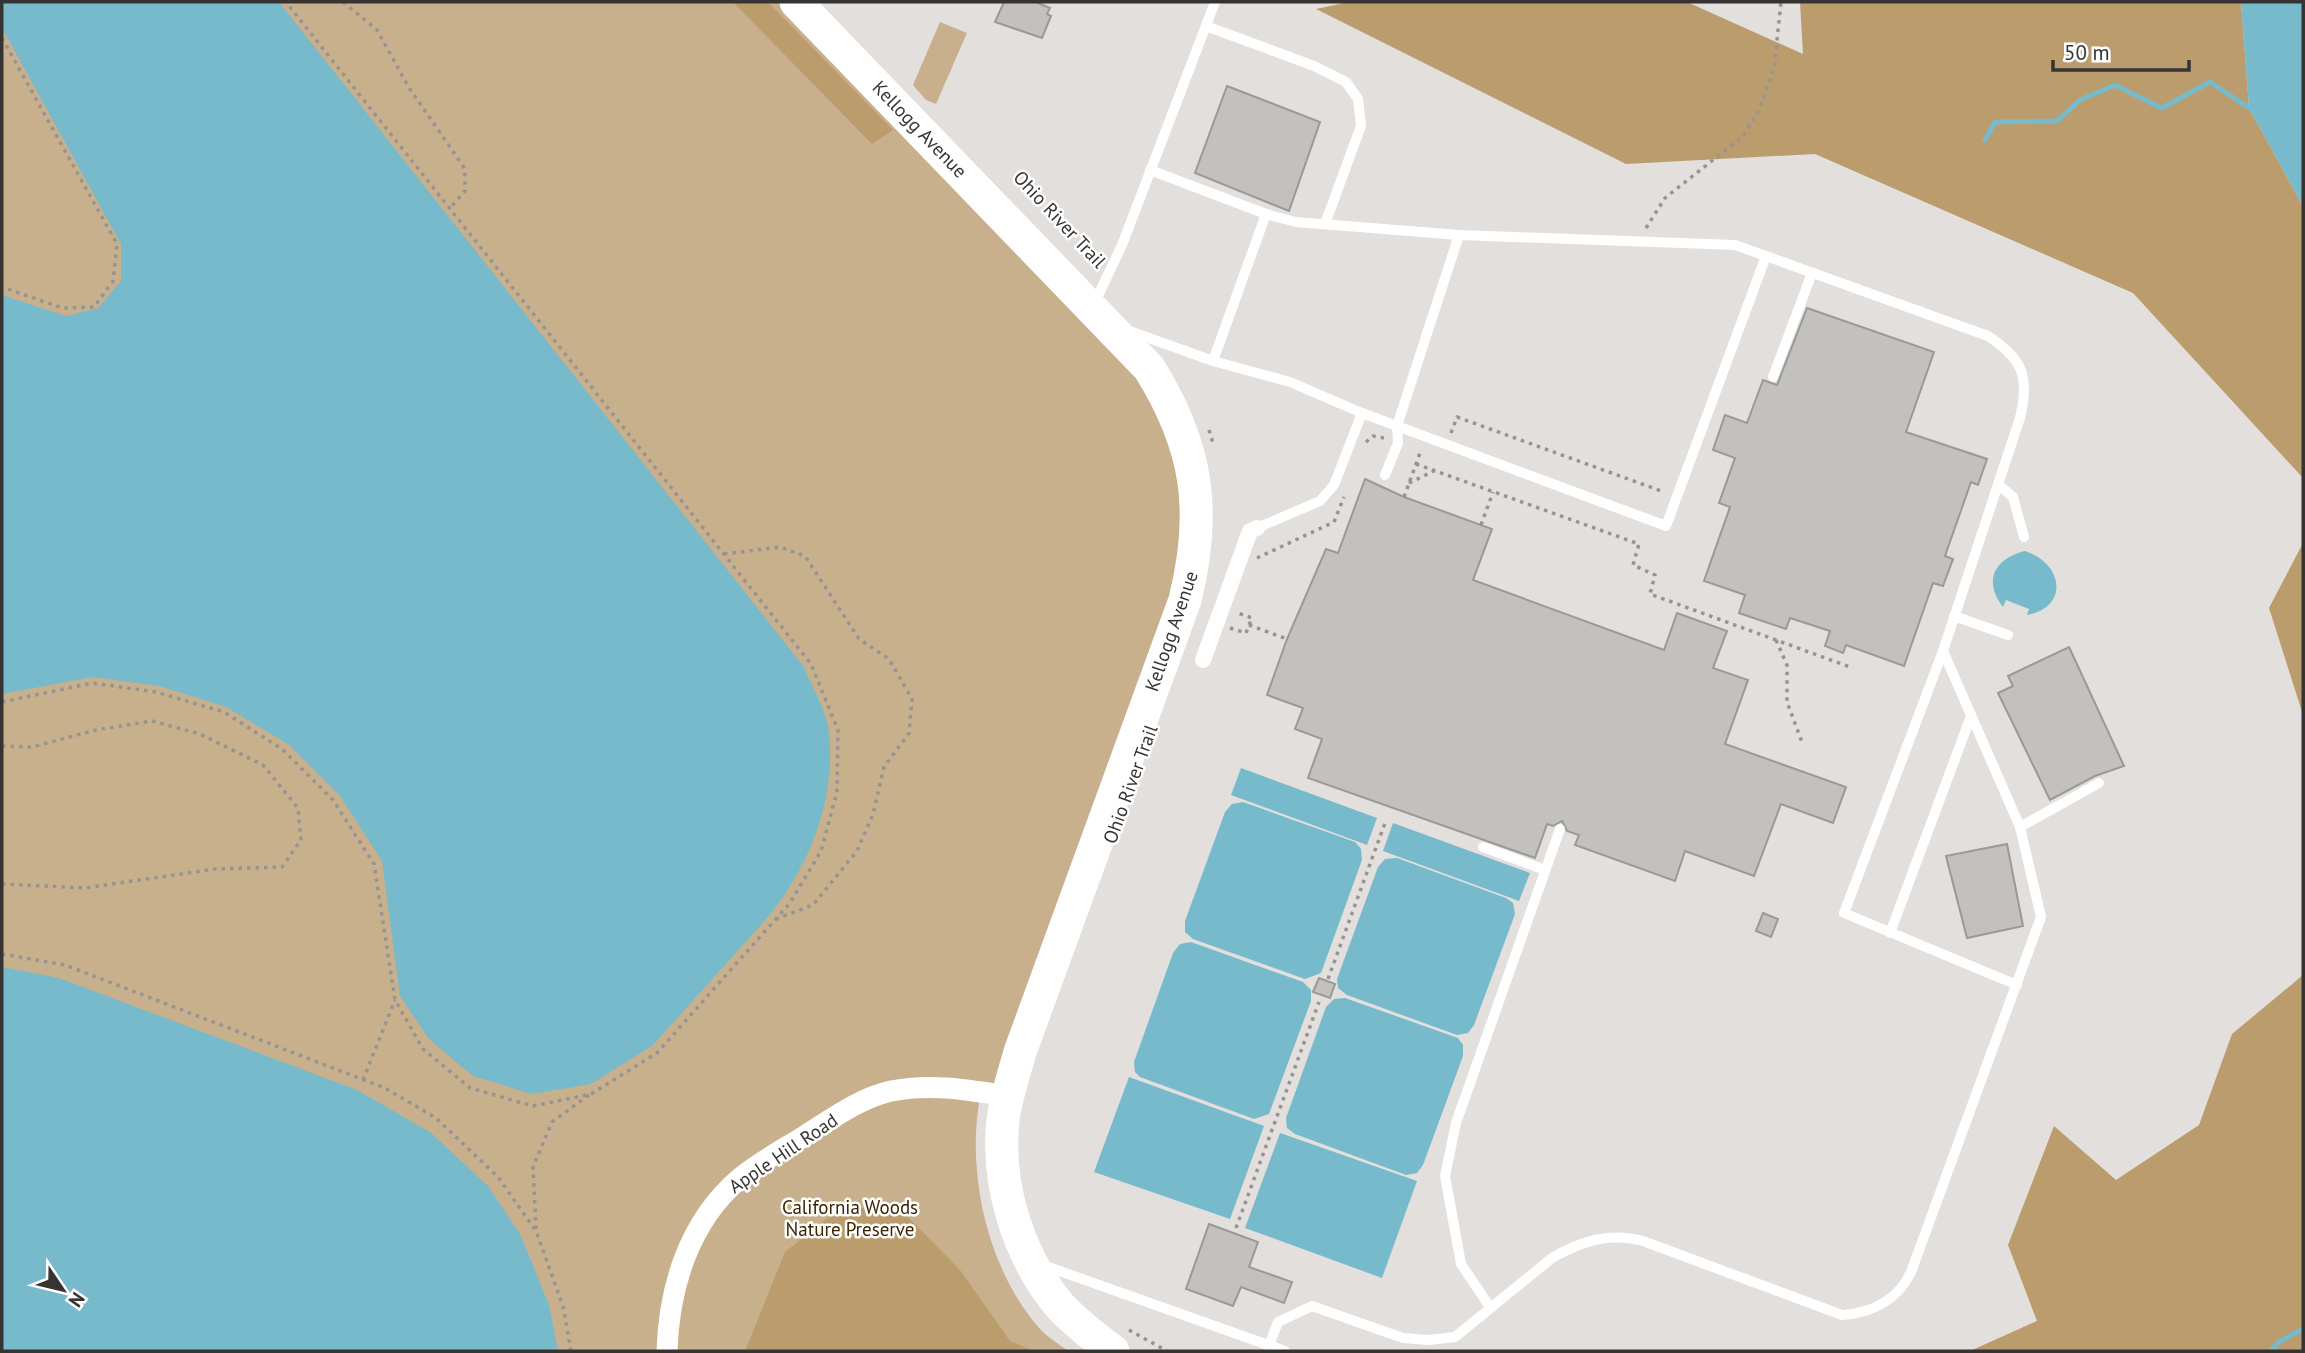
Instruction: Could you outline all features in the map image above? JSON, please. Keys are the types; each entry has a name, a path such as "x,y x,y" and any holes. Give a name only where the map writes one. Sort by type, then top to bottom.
{"main road":[{"name":"Kellogg Avenue","path":"796,2 1101,315 1149,368 1185,439 1198,498 1193,567 1185,600 1020,1052 1008,1096 1001,1147 1005,1186 1013,1218 1031,1261 1060,1306 1116,1337"}],"street":[{"path":"1203,660 1250,531 1257,527"},
{"name":"Apple Hill Road","path":"667,1351 669,1312 688,1248 715,1204 742,1177 846,1110 889,1092 952,1087 1008,1096"}],"lane":[{"path":"1215,2 1122,245 1101,315 1213,361 1290,382 1362,414 1666,526 1766,256"},
{"path":"1206,26 1335,76 1346,82 1358,99 1360,126 1325,224"},
{"path":"1150,170 1266,214 1296,222 1459,235 1735,245 1988,336 2008,349 2018,362 2025,397 1943,651 1844,914 2017,985"},
{"path":"1213,361 1266,214"},
{"path":"1385,475 1398,443 1397,426 1459,235"},
{"path":"1773,377 1812,273"},
{"path":"1257,527 1320,501 1334,485 1362,414"},
{"path":"1998,484 2013,497 2024,537"},
{"path":"1954,616 2008,635"},
{"path":"1269,1346 1278,1322 1312,1306 1403,1338 1429,1340 1455,1337 1567,1249 1608,1237 1625,1236 1830,1312 1858,1314 1883,1304 1897,1293 1911,1272 2041,916 2020,827 1943,651"},
{"path":"1890,933 1971,716"},
{"path":"2020,827 2099,783"},
{"path":"1490,1307 1461,1264 1445,1176 1456,1124 1560,829"},
{"path":"1483,847 1545,870"},
{"path":"1031,1261 1285,1351"}],"path":[{"path":"286,2 811,664 838,730 837,792 821,851 790,903 657,1053 552,1122 533,1167 537,1231 563,1306 571,1351"},
{"path":"343,2 377,30 408,86 465,169 465,191 450,208"},
{"path":"1637,241 1665,198 1742,138 1774,69 1781,2"},
{"path":"2,38 117,244 113,281 94,307 62,308 2,287"},
{"path":"1451,435 1457,417 1677,497"},
{"path":"1207,424 1215,454"},
{"path":"1404,497 1420,453"},
{"path":"1416,464 1639,544 1633,565 1655,575 1650,594 1850,667"},
{"path":"1409,483 1436,471"},
{"path":"1481,526 1493,492"},
{"path":"723,554 780,547 805,555 859,639 889,659 912,699 909,733 884,767 873,814 857,851 813,905 774,920"},
{"path":"1217,623 1246,633 1252,618 1223,607"},
{"path":"1249,625 1287,639"},
{"path":"1776,640 1787,665 1787,702 1802,742"},
{"path":"2,702 92,682 156,691 224,712 282,749 333,800 374,864 395,1000 424,1049 470,1088 533,1106 591,1094"},
{"path":"2,746 32,747 96,730 152,721 200,734 263,765 298,808 301,840 282,867 215,869 85,888 2,884"},
{"path":"1328,979 1385,823"},
{"path":"2,954 65,965 385,1088 436,1118 498,1177 537,1231"},
{"path":"363,1080 395,1000"},
{"path":"1237,1228 1319,1002"},
{"path":"1116,1337 1167,1351"}],"green space":[{"name":"California Woods Nature Preserve","path":"2,2 796,2 1149,368 1197,533 1008,1096 981,1092 977,1122 978,1184 993,1247 1021,1304 1042,1331 1068,1351 2,1351"},
{"path":"733,2 768,2 893,130 872,144"},
{"path":"1349,2 1687,2 1803,54 1800,2 2241,2 2249,108 2303,206 2303,478 2133,293 1815,154 1626,164 1316,9"},
{"path":"940,22 967,33 936,104 926,100 913,85"},
{"path":"2303,543 2303,715 2269,608"},
{"path":"2303,975 2303,1351 1970,1351 2037,1321 2008,1245 2054,1126 2116,1180 2199,1125 2232,1034"},
{"name":"California Woods Nature Preserve","path":"844,1205 906,1215 960,1270 1010,1341 1033,1351 745,1351 785,1252"}],"water":[{"path":"2,2 279,2 804,667 825,716 830,757 824,807 808,854 768,917 653,1045 591,1084 532,1094 473,1076 429,1039 400,996 382,861 340,796 288,744 226,707 159,686 93,677 2,694 2,295 66,316 98,308 121,281 121,244 2,28"},
{"path":"2241,2 2303,2 2303,206 2249,108"},
{"path":"2025,551 2047,565 2054,574 2056,584 2050,603 2027,615 2029,609 2006,600 2003,607 1997,597 1993,580 1999,565"},
{"path":"1241,768 1377,818 1367,845 1231,795"},
{"path":"1243,802 1355,842 1361,849 1362,860 1321,973 1305,979 1193,939 1185,932 1185,921 1225,812 1232,804"},
{"path":"1393,823 1530,873 1519,901 1383,851"},
{"path":"1397,858 1506,898 1513,903 1515,914 1474,1025 1468,1033 1457,1035 1347,995 1338,988 1337,979 1378,867 1385,859"},
{"path":"1191,942 1303,982 1311,990 1311,1001 1269,1114 1254,1119 1140,1077 1135,1072 1134,1062 1173,953 1180,944"},
{"path":"2,967 59,978 357,1090 430,1132 488,1186 521,1236 549,1305 558,1351 2,1351"},
{"path":"1345,998 1458,1038 1463,1045 1463,1056 1423,1165 1417,1173 1406,1175 1295,1134 1287,1128 1286,1118 1326,1007 1334,999"},
{"path":"1129,1077 1264,1126 1230,1219 1094,1172"},
{"path":"1280,1133 1417,1181 1382,1278 1245,1228"}],"building":[{"path":"1004,2 1036,2 1050,8 1047,14 1051,16 1042,38 995,22"},
{"path":"1227,86 1320,122 1289,211 1195,173"},
{"path":"1807,308 1934,352 1906,432 1987,459 1978,485 1971,482 1945,556 1953,559 1943,586 1933,583 1904,666 1846,645 1843,653 1825,646 1830,631 1790,618 1786,629 1739,613 1745,595 1704,581 1730,507 1719,503 1735,458 1713,450 1725,415 1747,423 1763,380 1777,385"},
{"path":"1365,479 1404,497 1492,529 1473,580 1664,650 1677,613 1727,631 1713,668 1748,680 1725,744 1846,787 1833,823 1781,804 1754,876 1685,851 1675,881 1575,845 1579,835 1567,831 1562,821 1553,826 1547,824 1535,858 1308,778 1322,739 1295,729 1303,708 1267,695 1287,639 1326,549 1338,553"},
{"path":"2069,647 2124,766 2095,776 2050,800 1998,693 2013,686 2008,676"},
{"path":"2007,844 2023,926 1967,938 1946,856"},
{"path":"1763,913 1778,919 1771,937 1756,931"},
{"path":"1319,978 1335,984 1330,998 1313,992"},
{"path":"1209,1224 1258,1242 1249,1267 1292,1282 1284,1303 1241,1287 1233,1306 1186,1289"}],"waterway":[{"path":"1985,140 1995,122 2057,121 2080,100 2115,85 2162,108 2210,82 2249,108 2255,108"},
{"path":"2271,1351 2279,1342 2303,1329"}]}
